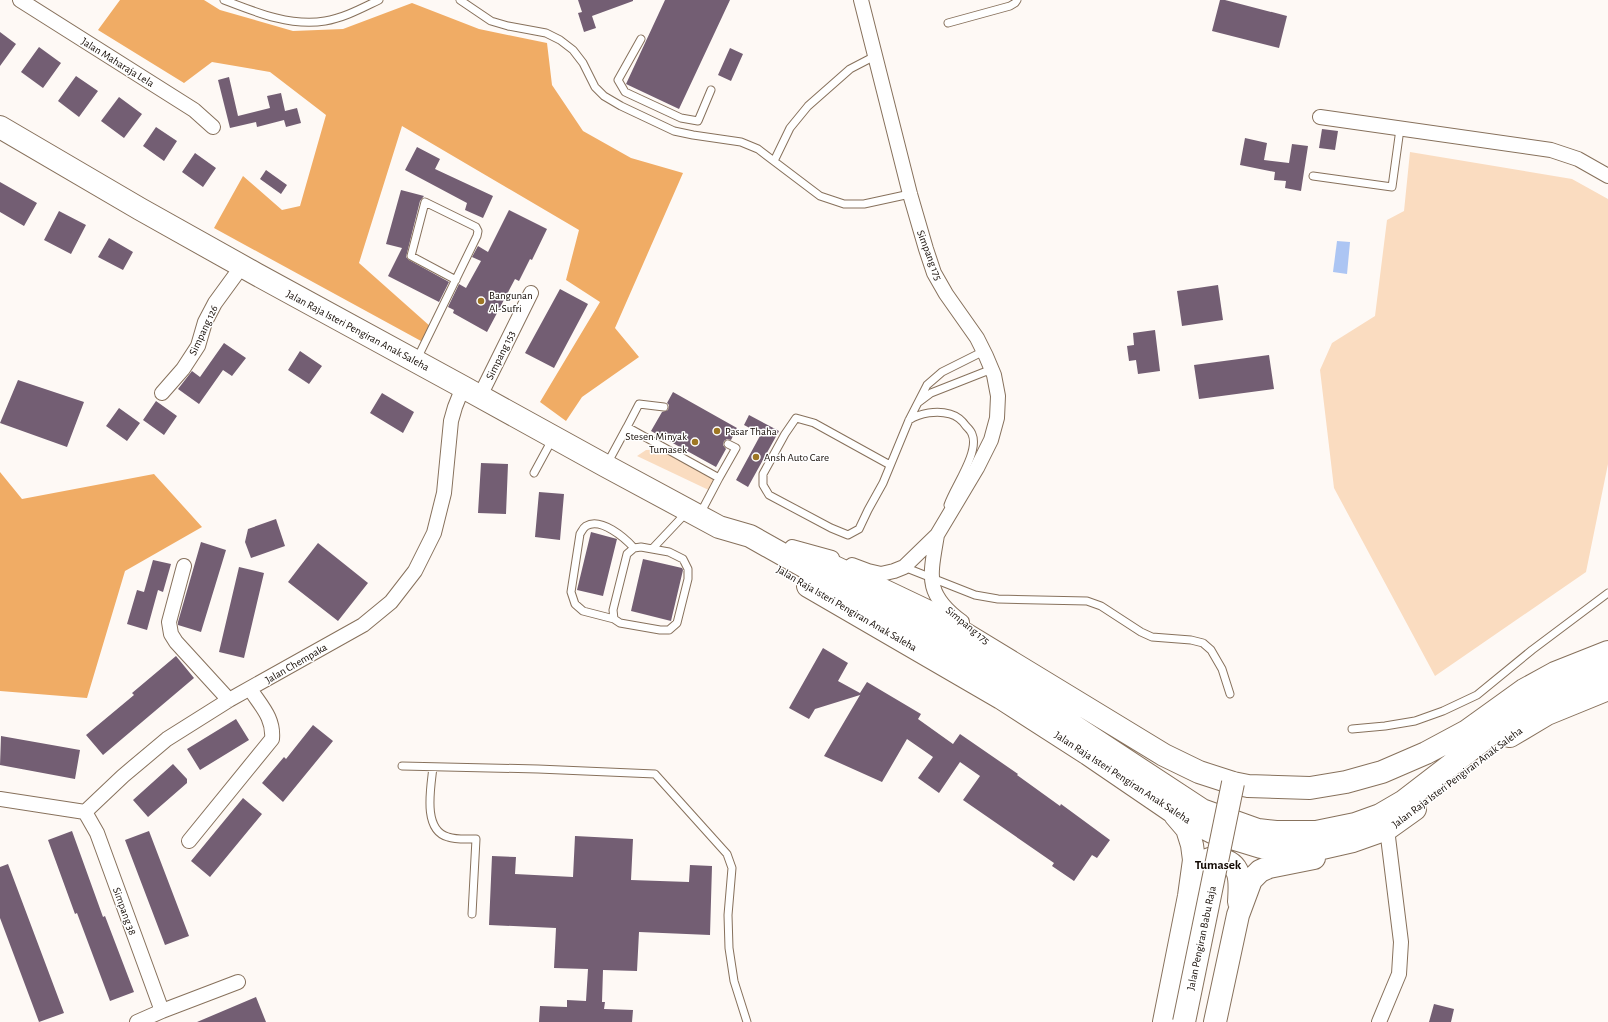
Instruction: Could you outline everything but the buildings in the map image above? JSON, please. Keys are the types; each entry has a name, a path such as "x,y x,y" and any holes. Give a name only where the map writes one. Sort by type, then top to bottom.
{"main road":[{"name":"Jalan Raja Isteri Pengiran Anak Saleha","path":"0,127 54,160 242,266 694,513 719,528 739,547 1001,698 1088,754 1173,812 1212,832 1262,847 1318,849 1353,841 1387,829 1513,734 1530,723 1572,703 1608,689"},
{"name":"Jalan Raja Isteri Pengiran Anak Saleha","path":"719,528 750,536 1007,682 1202,810 1258,830 1276,832 1316,832 1355,824 1380,815 1404,801 1532,704 1563,688 1605,656"},
{"path":"750,536 772,538 929,612 1164,754 1199,772 1241,784 1310,788 1346,782 1382,772 1426,753 1467,731 1524,690 1555,673 1605,656"},
{"name":"Jalan Pengiran Babu Raja","path":"1184,1022 1194,967 1241,784"},
{"name":"Jalan Pengiran Babu Raja","path":"1200,1022 1241,784"},
{"path":"1164,1022 1189,896 1194,860 1192,845 1186,829 1173,812"},
{"path":"1238,915 1251,880 1260,871 1269,867 1310,860 1331,854 1353,841"},
{"path":"1189,896 1199,866 1205,860 1214,858 1225,860 1236,868 1240,880 1238,915 1216,1022"}],"street":[{"name":"Jalan Maharaja Lela","path":"20,0 194,110 213,127"},
{"name":"Simpang 175","path":"792,547 881,574 904,567 938,532 977,468 991,440 997,418 998,396 992,369 977,338 946,294 934,273 910,194 860,0"},
{"path":"1320,117 1551,150 1578,159 1608,176"},
{"name":"Simpang 126","path":"162,393 183,369 198,346 205,322 215,303 242,266"},
{"name":"Simpang 153","path":"472,391 531,293"},
{"name":"Jalan Chempaka","path":"85,812 123,776 167,739 229,700 363,625 391,602 415,571 435,526 444,493 451,421 454,407 472,391"},
{"name":"Simpang 175","path":"938,532 932,577 934,590 939,601 949,612 981,635 1013,662"},
{"path":"184,566 169,622 171,634 176,642 229,700"},
{"path":"189,841 272,739 273,728 270,720 250,689"},
{"path":"0,799 85,812"},
{"name":"Simpang 38","path":"85,812 96,832 162,1011"},
{"path":"1379,1022 1399,974 1401,942 1387,829"},
{"path":"137,1022 238,982"}],"lane":[{"path":"224,0 258,13 292,21 310,23 326,21 348,14 379,0"},
{"path":"460,0 491,21 508,26 546,33 560,40 573,50 583,63 595,87 604,96 619,105 682,133 741,142 758,149 820,196 844,204 864,204 910,194"},
{"path":"948,23 1010,6 1017,0"},
{"path":"641,39 618,80 625,92 681,118 698,121 711,90"},
{"path":"774,161 790,128 808,106 850,69 875,56"},
{"path":"619,105 625,92"},
{"path":"682,133 687,119"},
{"path":"1313,176 1392,187 1400,129"},
{"path":"416,361 456,280 477,236 478,231 476,227 425,202 411,256 456,280"},
{"path":"890,465 814,423 796,418 785,434 763,474 763,485 769,495 831,528 848,535 859,529 883,483 908,420 927,385 942,372 984,351"},
{"path":"917,403 932,392 992,369"},
{"path":"606,466 639,404 664,407"},
{"path":"908,420 925,414 943,412 954,415 963,421 972,434 972,454 950,501 938,532"},
{"path":"627,427 719,478"},
{"path":"534,473 554,437"},
{"path":"653,548 694,513 719,478 736,448 728,444"},
{"path":"614,619 613,610 627,554 634,548 641,547 669,552 682,559 688,569 688,579 677,623 669,630 660,630 620,623 614,619 583,611 575,604 570,592 580,534 585,526 592,524 614,530 626,538 634,548"},
{"path":"904,567 974,595 998,599 1087,601 1101,606 1141,632 1152,636 1191,640 1203,644 1211,650 1222,669 1230,694"},
{"path":"1352,729 1415,721 1443,711 1477,695 1532,650 1608,593"},
{"path":"402,766 538,769 654,774 728,854 732,868 728,915 729,948 734,981 747,1022"},
{"path":"433,767 430,806 431,818 438,831 447,837 476,839 472,914"}],"shaded area":[{"path":"120,0 204,0 220,10 293,31 343,29 412,3 479,29 547,43 552,85 583,131 631,158 683,173 615,328 639,357 582,397 566,421 540,402 600,302 566,280 579,230 402,126 359,263 431,327 421,341 214,228 243,176 282,210 300,206 326,115 270,72 212,62 184,83 98,30"},
{"path":"1410,152 1572,179 1608,199 1608,464 1586,572 1435,676 1334,488 1320,370 1332,343 1375,316 1387,220 1404,211"},
{"path":"670,449 721,476 722,480 715,493 637,456 646,450"},
{"path":"0,472 22,499 154,474 202,527 125,571 87,698 0,691"}],"water":[{"path":"1337,241 1350,242 1347,274 1333,272"}],"place":[{"name":"Bangunan Al-Sufri","path":"481,301"},
{"name":"Pasar Thaha","path":"717,431"},
{"name":"Stesen Minyak Tumasek","path":"695,442"},
{"name":"Ansh Auto Care","path":"756,457"}],"district":[{"name":"Tumasek","path":"1218,864"}]}
